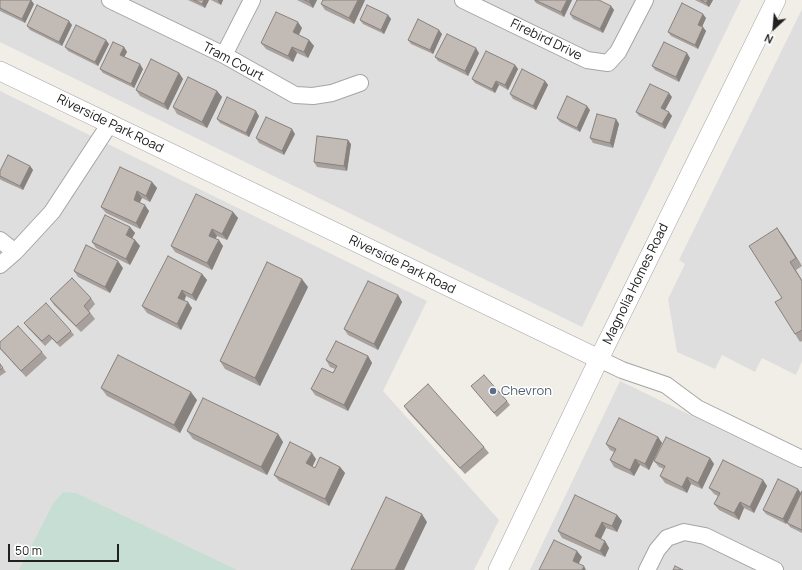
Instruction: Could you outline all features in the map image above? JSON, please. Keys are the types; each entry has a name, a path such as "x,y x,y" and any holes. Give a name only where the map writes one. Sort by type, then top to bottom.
{"street":[{"name":"Tram Court","path":"110,0 224,55 295,95 313,96 326,94 360,83"},
{"path":"224,55 252,0"},
{"name":"Firebird Drive","path":"463,0 587,60 608,63 618,52 645,0"},
{"name":"Magnolia Homes Road","path":"498,570 599,359 776,0"},
{"name":"Riverside Park Road","path":"0,71 622,370 666,385 697,408 802,459"},
{"path":"0,265 15,252 52,212 109,124"},
{"path":"0,240 15,252"},
{"path":"647,570 657,550 667,538 684,532 705,536 775,570"}],"shaded area":[{"path":"0,0 741,0 582,327 0,42"},
{"path":"802,9 802,361 796,375 762,358 755,372 722,355 715,369 677,352 668,299 685,264 679,260"},
{"path":"0,91 427,301 383,391 499,520 474,570 0,570"},
{"path":"620,381 802,469 802,570 530,570"}],"green space":[{"path":"63,492 76,493 237,570 19,570 53,504"}],"building":[{"path":"0,0 31,0 22,19 0,8"},
{"path":"194,0 204,0 202,4"},
{"path":"323,0 358,0 349,18 321,4"},
{"path":"535,0 567,0 561,12"},
{"path":"577,0 599,0 611,6 600,29 570,14"},
{"path":"701,0 708,0 706,3"},
{"path":"682,3 703,14 698,25 703,27 695,45 668,32"},
{"path":"37,5 69,21 59,42 27,26"},
{"path":"367,5 388,15 381,30 360,20"},
{"path":"276,12 298,22 293,32 309,40 304,52 292,47 288,56 261,43"},
{"path":"418,19 439,30 430,50 408,40"},
{"path":"76,25 106,40 95,62 65,47"},
{"path":"447,34 476,48 465,71 435,57"},
{"path":"113,42 124,47 120,55 140,64 131,84 100,69"},
{"path":"664,42 687,53 676,77 652,66"},
{"path":"486,51 515,65 505,85 496,81 492,89 472,79"},
{"path":"151,59 179,73 164,104 136,90"},
{"path":"522,69 545,81 533,106 510,94"},
{"path":"188,77 217,91 202,122 173,107"},
{"path":"650,84 669,93 661,108 669,112 662,124 636,112"},
{"path":"567,96 587,106 577,128 557,118"},
{"path":"227,97 256,111 246,133 217,119"},
{"path":"597,114 616,119 610,143 590,138"},
{"path":"266,117 292,129 282,151 256,138"},
{"path":"317,136 348,140 344,166 314,162"},
{"path":"8,155 30,166 20,186 0,176 0,171"},
{"path":"120,167 152,182 146,196 137,191 134,200 145,205 136,223 101,207"},
{"path":"196,194 233,212 222,234 212,229 209,236 219,240 207,263 171,246"},
{"path":"105,215 130,227 126,235 135,240 126,259 92,242"},
{"path":"777,228 796,258 790,262 802,281 802,330 795,334 775,302 782,298 749,246"},
{"path":"86,245 118,261 105,287 74,271"},
{"path":"168,256 202,274 192,295 182,290 178,298 188,302 177,324 142,306"},
{"path":"267,262 302,279 255,378 220,361"},
{"path":"72,278 91,298 84,306 90,313 76,326 50,299"},
{"path":"368,281 398,295 374,344 344,329"},
{"path":"46,303 71,331 57,343 49,335 42,341 24,323"},
{"path":"18,326 42,352 21,371 0,348 0,342"},
{"path":"336,341 368,356 344,405 311,389 322,368 333,373 337,366 326,360"},
{"path":"118,355 191,392 174,425 101,388"},
{"path":"484,375 507,401 494,413 471,386"},
{"path":"428,384 484,447 460,468 404,406"},
{"path":"203,398 278,434 261,467 187,431"},
{"path":"619,418 658,437 645,464 635,459 630,470 610,460 616,449 606,444"},
{"path":"666,437 710,458 698,483 687,477 682,487 660,476 665,466 654,461"},
{"path":"290,442 312,453 306,463 315,468 320,457 340,467 325,499 274,475"},
{"path":"723,460 763,480 750,507 740,502 734,513 714,504 720,493 709,488"},
{"path":"778,479 798,489 783,519 763,510"},
{"path":"802,491 802,530 787,523"},
{"path":"575,495 617,515 612,526 602,522 595,536 605,541 600,551 558,531"},
{"path":"386,497 422,514 395,570 351,570"},
{"path":"554,540 577,551 573,561 584,566 582,570 539,570"},
{"path":"675,566 683,570 673,570"}],"place":[{"name":"Chevron","path":"493,391"}]}
